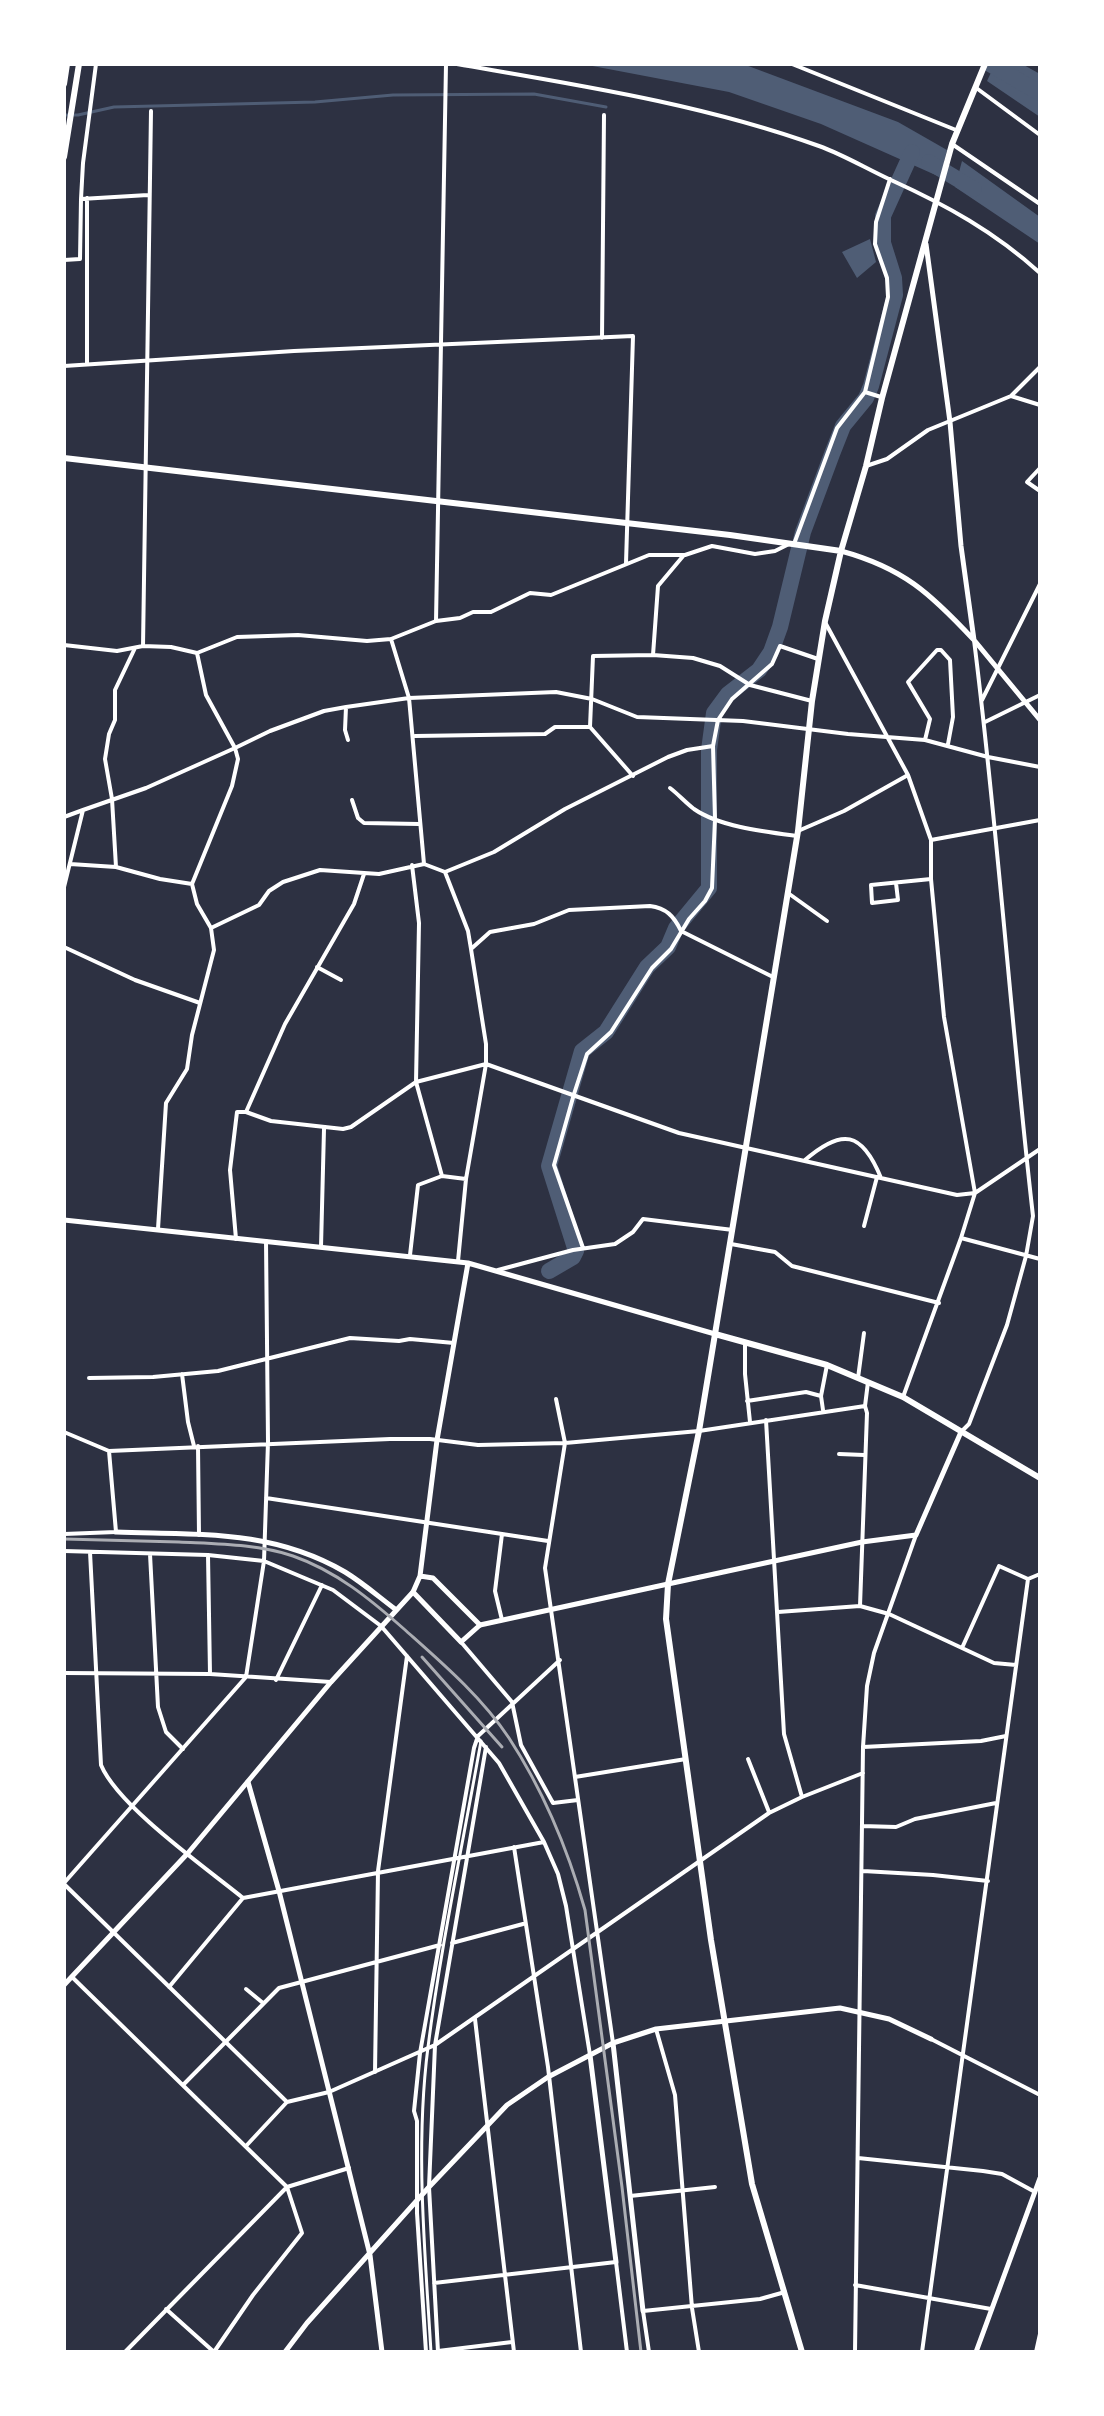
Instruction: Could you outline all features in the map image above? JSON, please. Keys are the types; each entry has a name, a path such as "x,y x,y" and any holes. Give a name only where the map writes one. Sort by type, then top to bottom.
{"main road":[{"path":"64,84 67,64"},
{"path":"64,157 79,64"},
{"path":"802,2352 752,2184 699,1863 666,1619 668,1584 699,1431 747,1148 798,833 808,730 825,621 841,551 956,130 985,64"},
{"path":"64,458 841,551"},
{"path":"715,1334 827,1365 903,1397 1040,1478"}],"street":[{"path":"64,260 80,259 89,119 96,64"},
{"path":"436,621 446,64"},
{"path":"457,64 592,88 741,122 821,147 936,201 1001,239 1040,273"},
{"path":"792,64 956,130"},
{"path":"976,85 1040,135"},
{"path":"143,646 151,111"},
{"path":"602,338 604,115"},
{"path":"952,144 1040,204"},
{"path":"64,645 117,651 143,646 171,647 197,653 237,637 298,635 367,641 391,639 436,621 460,618 473,612 491,612 530,593 551,595 649,555 685,555 712,546 755,554 775,551 793,543 837,428 865,392 888,297 887,278 875,244 876,222 890,180"},
{"path":"84,198 148,195"},
{"path":"84,198 87,364"},
{"path":"855,2352 863,1747 867,1686 874,1653 916,1535 961,1432 969,1424 1007,1325 1026,1256 1033,1216 988,757 961,546 950,422 926,244"},
{"path":"64,366 633,336 626,563"},
{"path":"866,466 887,459 928,430 1011,396 1040,367"},
{"path":"865,392 882,398"},
{"path":"1011,396 1040,405"},
{"path":"1040,468 1027,482 1040,491"},
{"path":"841,551 868,558 923,588 974,640 1040,720"},
{"path":"653,655 658,586 685,555"},
{"path":"981,700 1040,584"},
{"path":"825,621 908,775 931,840 931,879 944,1017 975,1193 939,1303 903,1397"},
{"path":"391,639 409,698 424,864"},
{"path":"578,1249 554,1165 587,1054 611,1032 652,968 671,949 712,888 715,818 713,746 718,720 732,699 772,664 780,646 818,659"},
{"path":"116,867 112,799 105,759 115,720 115,690 135,648"},
{"path":"925,740 930,719 908,682 937,650 941,650 950,660 953,717 948,744"},
{"path":"158,1229 166,1103 187,1069 192,1035 214,950 211,928 197,904 192,884 232,786 238,759 206,695 197,653"},
{"path":"633,776 590,727 593,656 693,658 720,666 750,685 812,701"},
{"path":"64,817 146,788 324,711 409,698 556,692 592,699 637,717 709,719 925,740 1040,767"},
{"path":"984,722 1040,695"},
{"path":"346,707 348,740"},
{"path":"414,736 545,734 555,727 590,727"},
{"path":"211,928 259,905 269,891 283,882 320,870 379,874 424,864 445,872 494,852 565,809 687,750 713,746"},
{"path":"670,788 695,809 715,818 756,831 798,833 908,775"},
{"path":"352,800 358,818 364,823 419,824"},
{"path":"64,887 83,810"},
{"path":"931,840 1040,820"},
{"path":"70,864 116,867 192,884"},
{"path":"412,865 419,923 416,1082 442,1176"},
{"path":"445,872 468,931 486,1044 486,1064 466,1179 458,1261"},
{"path":"246,1112 285,1024 354,904 364,874"},
{"path":"896,883 898,900 872,903 871,885 931,879"},
{"path":"788,893 827,921"},
{"path":"471,949 490,932 534,924 569,910 650,906 661,908 675,919 681,931 773,977"},
{"path":"64,947 135,980 200,1003"},
{"path":"317,967 341,980"},
{"path":"236,1239 230,1170 237,1112 324,1129 351,1127 416,1082 486,1064 679,1133 957,1195 975,1193 1040,1149"},
{"path":"321,1247 324,1129"},
{"path":"805,1160 834,1140 846,1138 857,1140 868,1151 879,1178 864,1226"},
{"path":"410,1255 418,1185 442,1176 466,1179"},
{"path":"1033,1216 1040,1217"},
{"path":"498,1270 578,1249 615,1244 633,1232 643,1219 733,1230"},
{"path":"64,1220 458,1261 715,1334"},
{"path":"961,1238 1040,1259"},
{"path":"266,1241 268,1442 264,1561 246,1677 64,1884 287,2102"},
{"path":"731,1244 775,1252 792,1266 939,1303"},
{"path":"64,1985 188,1853 331,1682 413,1592 420,1576 437,1440 468,1263"},
{"path":"858,1378 864,1333"},
{"path":"89,1378 218,1371 350,1338 454,1343"},
{"path":"745,1342 750,1422"},
{"path":"823,1411 821,1396 827,1365"},
{"path":"182,1374 188,1422 196,1446 199,1535"},
{"path":"860,1606 868,1382"},
{"path":"747,1401 806,1392 821,1396"},
{"path":"556,1399 565,1443 545,1568 613,2043 649,2352"},
{"path":"64,1432 109,1451 268,1442 437,1440 478,1445 565,1443 699,1431 865,1406"},
{"path":"766,1420 784,1734 802,1797"},
{"path":"109,1451 116,1532"},
{"path":"839,1454 866,1456"},
{"path":"266,1498 549,1541"},
{"path":"64,1534 116,1532 264,1540 322,1560 364,1584 395,1609"},
{"path":"502,1534 495,1591 502,1620"},
{"path":"461,1642 480,1625 862,1542 916,1535"},
{"path":"64,1551 208,1555 264,1561 322,1584 353,1603 381,1626 480,1738 524,1803 558,1874 574,1950 590,2055 627,2352"},
{"path":"90,1552 101,1765 107,1779 134,1807 243,1898"},
{"path":"150,1554 155,1674 161,1721 166,1732 183,1749"},
{"path":"208,1555 210,1674"},
{"path":"962,1648 999,1566 1028,1579 1040,1574"},
{"path":"420,1576 433,1578 480,1625"},
{"path":"922,2352 1028,1579"},
{"path":"276,1680 322,1584"},
{"path":"413,1592 512,1702 521,1745 553,1803 578,1800"},
{"path":"778,1612 860,1606 889,1614 994,1663 1016,1665"},
{"path":"375,2072 378,1871 407,1655"},
{"path":"428,2352 422,2195 428,2048 480,1738 512,1702 560,1660"},
{"path":"64,1673 210,1674 331,1682"},
{"path":"863,1747 981,1741 1006,1736"},
{"path":"428,2352 417,2202 417,2121 414,2111 420,2053 440,1945 486,1747"},
{"path":"575,1777 686,1759"},
{"path":"748,1759 769,1813"},
{"path":"246,2146 287,2102 329,2092 435,2045 769,1813 863,1773"},
{"path":"248,1782 279,1891 370,2255 382,2352"},
{"path":"862,1826 896,1827 915,1819 997,1803"},
{"path":"169,1987 243,1898 544,1842"},
{"path":"514,1847 548,2077 581,2352"},
{"path":"461,1856 452,1943 435,2045 429,2187 438,2351 512,2342"},
{"path":"862,1871 988,1881"},
{"path":"452,1943 524,1923"},
{"path":"183,2085 279,1988 440,1945"},
{"path":"72,1977 287,2187 302,2233 253,2295 214,2352 166,2309"},
{"path":"246,1989 263,2003"},
{"path":"285,2352 307,2323 488,2125 522,2093 613,2043 656,2029 819,2008 860,2010 889,2019 1040,2095"},
{"path":"475,2019 514,2352"},
{"path":"656,2029 675,2095 692,2308 699,2352"},
{"path":"858,2158 1002,2174 1035,2192"},
{"path":"125,2352 287,2187 349,2168"},
{"path":"976,2352 1040,2178"},
{"path":"629,2196 715,2187"},
{"path":"434,2283 616,2262"},
{"path":"855,2285 991,2309"},
{"path":"643,2311 760,2299 785,2292"},
{"path":"1036,2352 1040,2334"}],"water":[{"path":"582,64 743,64 898,122 947,150 940,177 821,124 729,92"},
{"path":"995,64 1022,64 1040,74 1040,117 987,81"},
{"path":"962,161 1040,217 1040,244 955,187"},
{"path":"870,239 876,262 857,278 842,252"}],"waterway":[{"path":"990,64 1040,93"},
{"path":"64,115 114,107 315,102 393,95 534,94 606,107"},
{"path":"549,1271 573,1257 576,1251 549,1166 582,1051 606,1032 647,967 668,947 676,928 709,888 709,750 714,713 728,694 759,670 771,652 803,532 832,454 843,426 866,398 871,386 895,295 894,278 883,243 883,216 912,152"},
{"path":"929,162 974,189"}],"railway":[{"path":"64,1539 237,1545 279,1552 309,1562 352,1587 404,1629 473,1694 509,1738 533,1778 553,1821 585,1910 641,2352"},
{"path":"422,1657 502,1747"}]}
